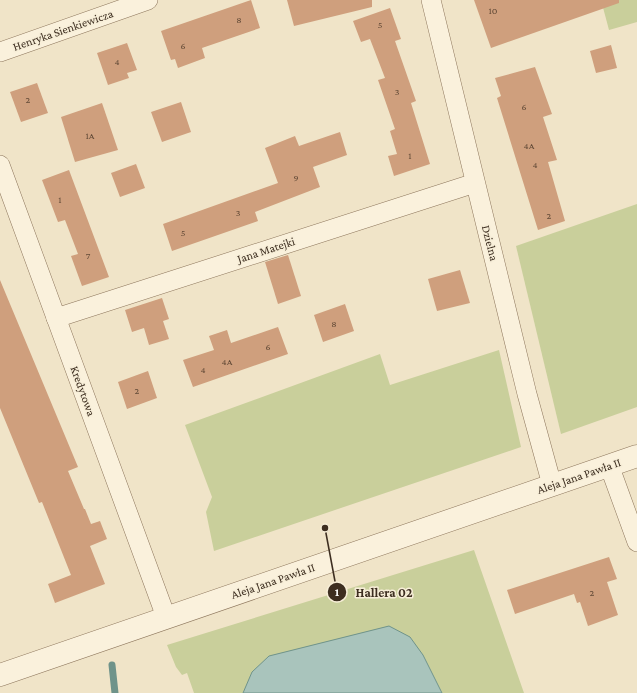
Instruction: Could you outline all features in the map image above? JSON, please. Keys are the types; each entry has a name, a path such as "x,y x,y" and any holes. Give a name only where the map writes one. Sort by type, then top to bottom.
{"street":[{"name":"Henryka Sienkiewicza","path":"0,52 148,0"},
{"name":"Dzielna","path":"431,0 527,394 552,485"},
{"name":"Kredytowa","path":"0,165 166,617"},
{"name":"Jana Matejki","path":"56,318 476,183"},
{"name":"Aleja Jana Pawła II","path":"0,675 637,456"},
{"path":"609,465 637,542"}],"green space":[{"path":"601,0 637,0 637,22 609,30"},
{"path":"637,204 637,407 561,434 516,246"},
{"path":"499,350 521,447 214,551 206,512 212,497 185,425 380,354 390,385"},
{"path":"474,550 524,693 442,693 423,655 243,691 243,693 194,693 187,673 182,675 176,667 167,645"}],"water":[{"path":"389,626 410,637 423,655 442,693 243,693 252,672 269,656"}],"building":[{"path":"251,0 260,28 202,48 205,58 178,68 175,59 171,60 161,31"},
{"path":"287,0 372,0 372,7 294,26"},
{"path":"474,0 619,0 619,3 491,48"},
{"path":"390,8 401,39 395,41 416,101 411,103 430,164 394,176 388,156 397,154 390,131 395,129 378,80 385,78 370,39 361,42 353,21"},
{"path":"127,43 137,70 127,73 129,78 108,85 97,53"},
{"path":"611,45 617,68 596,73 590,51"},
{"path":"535,67 552,114 543,117 557,160 548,162 565,221 538,230 497,98 501,96 495,78"},
{"path":"37,83 48,113 21,122 10,92"},
{"path":"181,102 191,132 162,142 151,112"},
{"path":"102,103 118,150 75,162 61,117"},
{"path":"340,132 347,155 313,167 320,187 255,212 258,221 172,251 163,224 278,183 265,148 295,136 299,146"},
{"path":"136,164 145,188 120,197 111,173"},
{"path":"69,170 109,277 82,286 71,256 78,254 65,220 58,222 42,180"},
{"path":"288,255 301,296 278,304 265,262"},
{"path":"460,270 470,303 437,311 428,279"},
{"path":"0,280 78,467 68,471 91,524 100,521 107,539 90,546 105,584 55,603 48,584 71,575 42,502 39,503 0,408"},
{"path":"162,298 169,319 163,321 169,339 149,345 144,328 132,332 125,310"},
{"path":"345,304 354,331 323,342 314,315"},
{"path":"278,327 288,354 193,387 183,360 214,350 209,336 227,330 231,343"},
{"path":"148,371 157,398 127,409 118,382"},
{"path":"609,557 617,579 607,582 618,615 588,626 580,602 577,603 574,594 515,614 507,590"}],"waterway":[{"path":"112,665 115,693"}],"place":[{"name":"Hallera 02","path":"325,528"}]}
